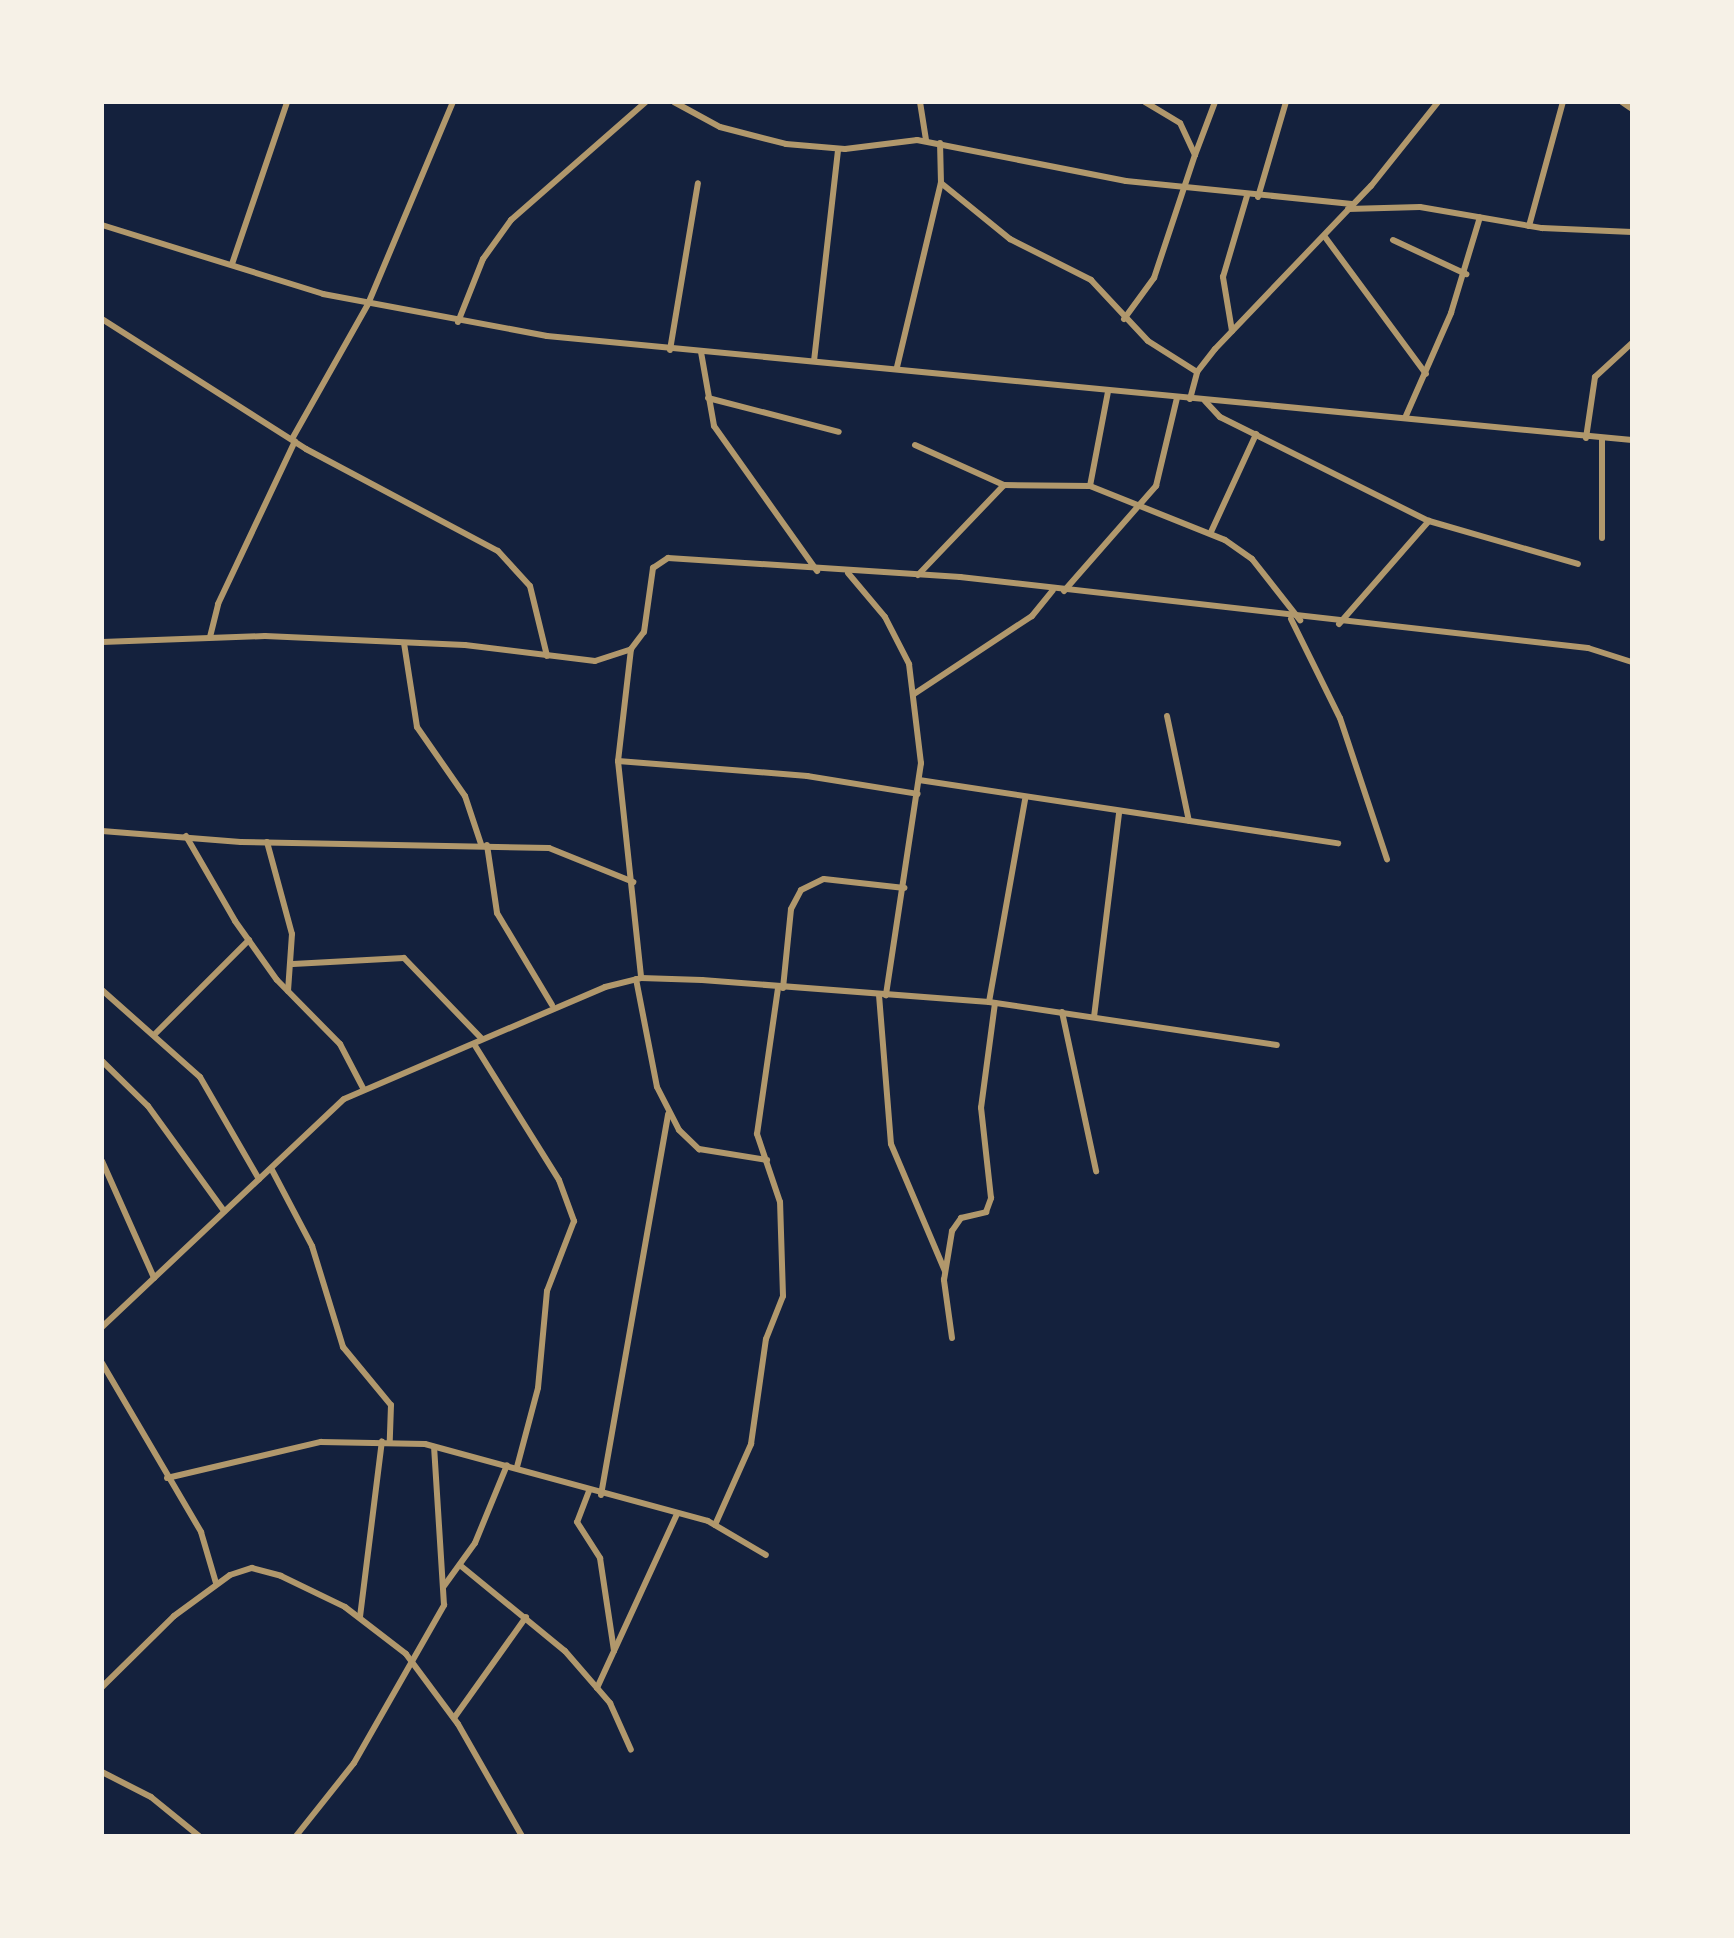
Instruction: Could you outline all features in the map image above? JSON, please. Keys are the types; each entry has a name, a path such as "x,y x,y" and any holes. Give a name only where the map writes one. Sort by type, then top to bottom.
{"street":[{"path":"232,264 287,102"},
{"path":"210,637 218,604 293,440 368,304 453,102"},
{"path":"458,322 483,259 511,220 646,102"},
{"path":"674,102 746,134 838,149 926,141 1189,189 1350,206 1420,207 1529,226 1632,232"},
{"path":"920,102 926,141"},
{"path":"1145,102 1180,123 1195,155"},
{"path":"1124,319 1146,295 1189,189 1195,155 1215,102"},
{"path":"1258,197 1286,102"},
{"path":"1190,399 1197,372 1325,237 1438,102"},
{"path":"1529,226 1563,102"},
{"path":"1622,102 1632,109"},
{"path":"897,367 941,183 940,143"},
{"path":"814,361 838,149"},
{"path":"670,350 698,183"},
{"path":"941,183 1010,239 1091,280 1124,319 1197,372"},
{"path":"1232,332 1223,277 1247,196"},
{"path":"1405,418 1466,274 1480,217"},
{"path":"102,225 368,304 458,322 670,350 897,367 1108,392 1632,440"},
{"path":"1325,237 1426,374"},
{"path":"1393,240 1466,274"},
{"path":"102,319 293,440 498,551 530,586 547,656"},
{"path":"1586,438 1595,377 1632,343"},
{"path":"701,352 714,426 817,571"},
{"path":"1090,486 1108,392"},
{"path":"708,398 839,432"},
{"path":"1064,591 1144,505 1169,455 1177,398"},
{"path":"1205,401 1256,434 1429,521 1578,564"},
{"path":"1211,532 1256,434"},
{"path":"1602,439 1602,538"},
{"path":"915,445 1004,485 1090,486 1211,532 1252,559 1300,620"},
{"path":"918,575 1004,485"},
{"path":"1339,624 1429,521"},
{"path":"601,1495 668,1114 638,979 633,882 618,761 631,649 644,632 651,574 662,559 918,575 1300,620 1588,648 1632,662"},
{"path":"848,573 885,617 914,694 918,794 883,995 891,1144 945,1271 952,1338"},
{"path":"914,694 1032,616 1053,590"},
{"path":"1291,619 1340,718 1387,859"},
{"path":"102,642 210,637 404,643 595,661 631,649"},
{"path":"404,643 417,727 465,796 484,845 497,913 552,1005"},
{"path":"1167,716 1189,821"},
{"path":"618,761 807,776 918,794"},
{"path":"919,780 1119,814 1338,843"},
{"path":"945,1271 956,1221 990,1206 981,1108 992,1003 1025,799"},
{"path":"1094,1017 1119,814"},
{"path":"102,831 267,842 484,845 566,851 605,877 633,882"},
{"path":"186,836 249,940 288,991 340,1044 363,1088"},
{"path":"267,842 293,964 288,991"},
{"path":"715,1525 751,1444 766,1339 781,1307 780,1202 767,1160 757,1109 778,1027 791,909 801,890 824,879 904,888"},
{"path":"155,1034 249,940"},
{"path":"293,964 404,958 482,1039"},
{"path":"102,1327 224,1211 272,1170 334,1106 363,1088 474,1044 552,1005 638,979 992,1003 1277,1045"},
{"path":"102,990 155,1034 221,1105 259,1179"},
{"path":"1062,1012 1096,1171"},
{"path":"474,1044 559,1180 574,1221 547,1291 538,1388 517,1467"},
{"path":"102,1061 148,1106 224,1211"},
{"path":"668,1114 699,1149 767,1160"},
{"path":"102,1161 154,1278"},
{"path":"272,1170 318,1261 343,1347 391,1405 360,1617"},
{"path":"102,1363 201,1532 216,1583"},
{"path":"167,1478 321,1442 386,1441 434,1447 517,1467 601,1495 715,1525 766,1555"},
{"path":"296,1836 354,1763 444,1605 434,1447"},
{"path":"444,1586 461,1566 507,1465"},
{"path":"589,1491 577,1522 600,1558 614,1651"},
{"path":"597,1688 677,1514"},
{"path":"461,1566 526,1617 597,1688 631,1750"},
{"path":"102,1687 216,1583 252,1568 360,1617 413,1663 454,1718 522,1836"},
{"path":"454,1718 526,1617"},
{"path":"102,1772 151,1797 199,1836"}]}
